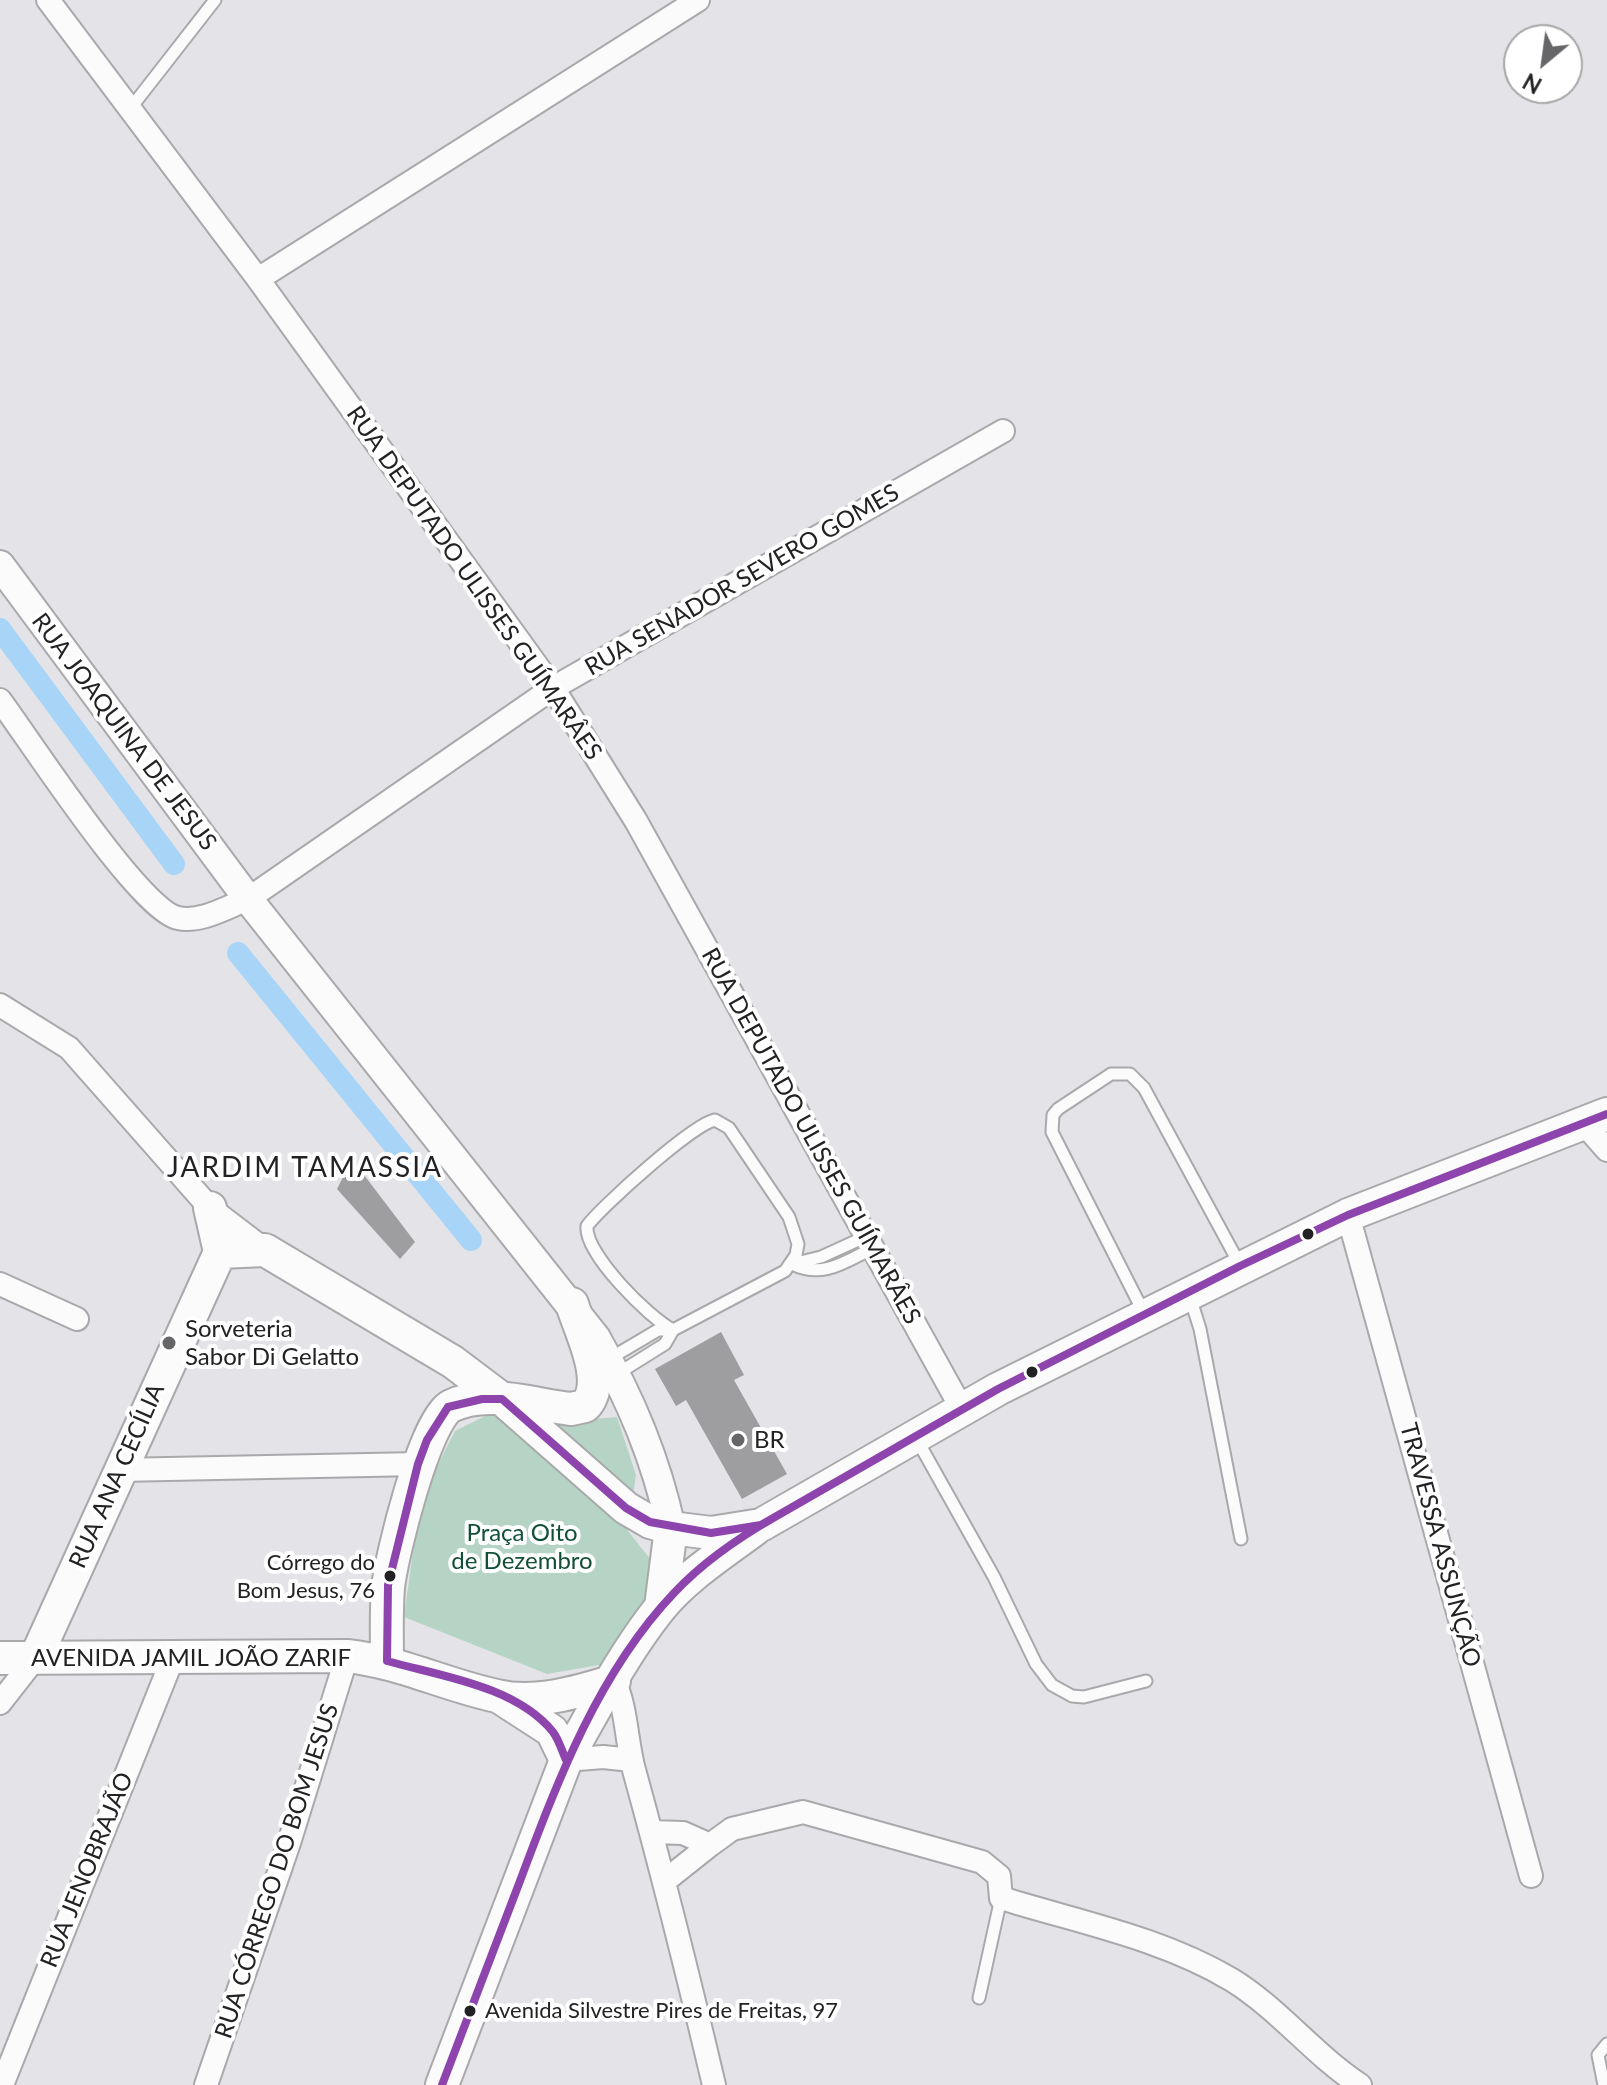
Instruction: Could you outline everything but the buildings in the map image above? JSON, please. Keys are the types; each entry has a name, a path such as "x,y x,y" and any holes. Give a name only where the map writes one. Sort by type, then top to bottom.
{"main road":[{"path":"442,2085 566,1760 661,1607 696,1574 761,1525 998,1389 1240,1266 1348,1215 1596,1119"},
{"path":"210,1208 220,1252 265,1250 453,1362 502,1399 626,1508 650,1522 711,1533 761,1525"},
{"name":"RUA ANA CECÍLIA","path":"36,1657 118,1470 220,1252"},
{"path":"387,1661 388,1585 418,1464 432,1431 448,1407 482,1399 571,1409 585,1406 592,1399 593,1377 572,1304"},
{"path":"661,1607 671,1528"},
{"name":"AVENIDA JAMIL JOÃO ZARIF","path":"0,1658 347,1656 387,1661 499,1697 557,1696 614,1681"},
{"path":"499,1697 539,1719 552,1731 566,1760"}],"street":[{"name":"RUA DEPUTADO ULISSES GUÍMARÂES","path":"48,0 258,279 553,688 636,821 963,1411"},
{"path":"258,279 698,0"},
{"name":"RUA SENADOR SEVERO GOMES","path":"248,899 553,688 1003,431"},
{"name":"RUA JOAQUINA DE JESUS","path":"0,565 248,899 572,1304 613,1367 647,1436 671,1528"},
{"path":"0,700 140,891 157,907 174,918 187,919 248,899"},
{"path":"0,1005 69,1048 210,1208 265,1250"},
{"path":"1596,1119 1607,1150"},
{"name":"TRAVESSA ASSUNÇÃO","path":"1348,1215 1531,1876"},
{"path":"0,1284 77,1319"},
{"path":"118,1470 418,1464"},
{"name":"RUA JENOBRAJÃO","path":"2,2085 174,1655"},
{"name":"RUA CÓRREGO DO BOM JESUS","path":"206,2085 289,1843 347,1656"},
{"path":"0,1703 36,1657"},
{"path":"614,1681 621,1695 631,1760 666,1880 714,2085"},
{"path":"566,1760 603,1757 631,1760"},
{"path":"666,1880 732,1829 786,1814 819,1814 982,1862 999,1876 1001,1898 1182,1952 1270,2007 1310,2048 1360,2085"},
{"path":"651,1832 683,1833 710,1845"}],"lane":[{"path":"130,109 215,0"},
{"path":"1145,1315 1052,1132 1053,1115 1058,1109 1111,1074 1130,1074 1144,1088 1240,1266"},
{"path":"673,1330 644,1311 590,1244 587,1226 613,1199 706,1121 723,1122 729,1128 789,1217 798,1244 792,1264"},
{"path":"613,1367 658,1330 673,1330 738,1298 792,1264 870,1242"},
{"path":"1189,1293 1200,1329 1241,1539"},
{"path":"613,1367 665,1344 673,1330"},
{"path":"916,1437 994,1577 1036,1664 1052,1685 1072,1696 1084,1697 1146,1681"},
{"path":"979,1998 1001,1898"},
{"path":"1604,2085 1598,2055 1607,2044"}],"green space":[{"name":"Praça Oito de Dezembro","path":"491,1413 557,1422 617,1417 636,1475 628,1531 663,1575 605,1664 547,1674 404,1617 420,1500 455,1431"}],"waterway":[{"path":"0,629 174,864"},
{"path":"238,953 471,1240"}],"transit line":[{"path":"566,1760 553,1732 519,1704 476,1685 387,1661 388,1585 418,1464 427,1440 448,1407 482,1399 502,1399 626,1508 650,1522 711,1533 761,1525 998,1389 1240,1266 1348,1215 1607,1114"},
{"path":"442,2085 549,1805 602,1693 647,1624 674,1593 722,1551 775,1517"}],"place":[{"name":"Sorveteria Sabor Di Gelatto","path":"169,1343"},
{"name":"BR","path":"738,1440"},
{"name":"Córrego do Bom Jesus, 76","path":"390,1576"},
{"name":"Avenida Silvestre Pires de Freitas, 97","path":"470,2011"}],"district":[{"name":"JARDIM TAMASSIA","path":"305,1168"}]}
